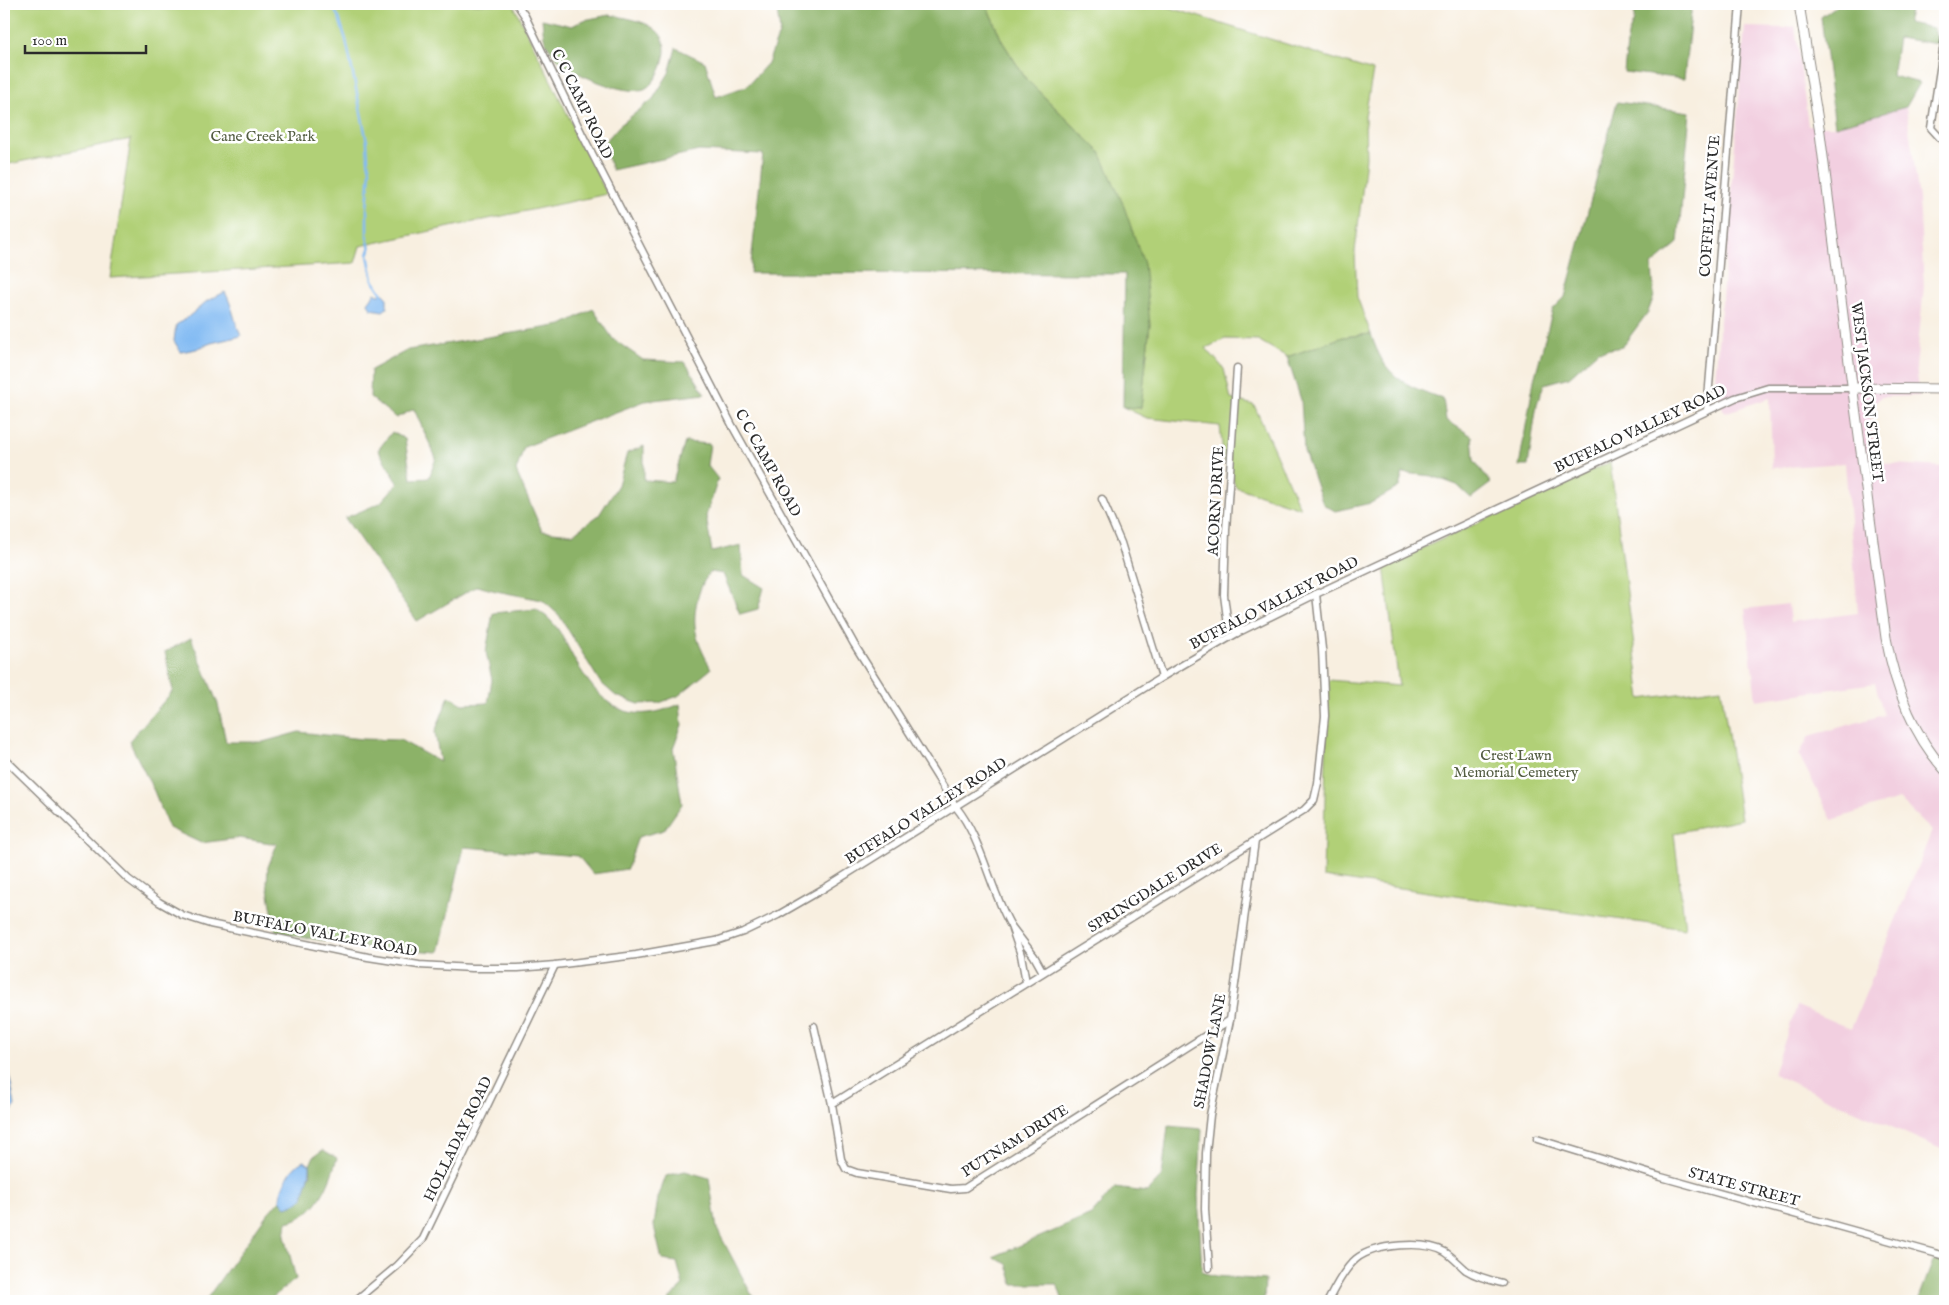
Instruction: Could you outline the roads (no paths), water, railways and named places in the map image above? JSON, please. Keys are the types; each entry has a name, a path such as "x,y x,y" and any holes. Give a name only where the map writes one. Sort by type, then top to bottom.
{"street":[{"name":"C C CAMP ROAD","path":"517,4 525,16 582,134 732,427 854,644 971,831 1000,904 1011,926"},
{"name":"COFFELT AVENUE","path":"1707,411 1740,4"},
{"name":"WEST JACKSON STREET","path":"1800,4 1820,133 1852,388 1890,658 1908,712 1929,749 1945,770"},
{"path":"1945,37 1931,128 1941,139 1945,139"},
{"name":"ACORN DRIVE","path":"1237,368 1224,595 1227,618 1237,633"},
{"name":"BUFFALO VALLEY ROAD","path":"4,758 128,879 158,902 182,915 210,924 368,957 419,965 472,968 555,966 716,941 742,932 778,915 956,807 1162,677 1237,633 1316,594 1735,398 1768,388 1852,388"},
{"path":"1852,388 1945,389"},
{"path":"1102,500 1121,543 1162,677"},
{"name":"SPRINGDALE DRIVE","path":"832,1104 1304,810 1314,800 1318,783 1325,691 1316,594"},
{"name":"SHADOW LANE","path":"1209,1268 1205,1209 1206,1153 1210,1115 1230,1020 1254,840"},
{"path":"1011,926 1034,956 1043,972"},
{"path":"1011,926 1021,955 1026,982"},
{"name":"HOLLADAY ROAD","path":"356,1301 397,1266 423,1239 555,966"},
{"name":"PUTNAM DRIVE","path":"814,1026 832,1104 841,1159 846,1169 857,1173 951,1189 965,1188 1230,1020"},
{"name":"STATE STREET","path":"1537,1139 1661,1177 1945,1256"},
{"path":"1328,1301 1355,1259 1370,1252 1390,1247 1419,1245 1433,1247 1446,1253 1466,1270 1480,1278 1502,1283"}],"water":[{"path":"225,292 241,336 181,352 174,341 176,325 207,301"},
{"path":"375,293 378,295 384,294 387,297 387,308 383,311 371,309 368,303"},
{"path":"4,1068 9,1074 15,1105 11,1113 4,1115"},
{"path":"304,1161 310,1165 310,1169 303,1198 295,1204 286,1207 280,1200 282,1189 291,1172"}],"waterway":[{"path":"331,4 339,18 346,40 367,142 370,170 367,208 367,237 370,249 368,255 373,280 382,294"}],"park label":[{"name":"Cane Creek Park","path":"263,136"},
{"name":"Crest Lawn Memorial Cemetery","path":"1516,764"}]}
